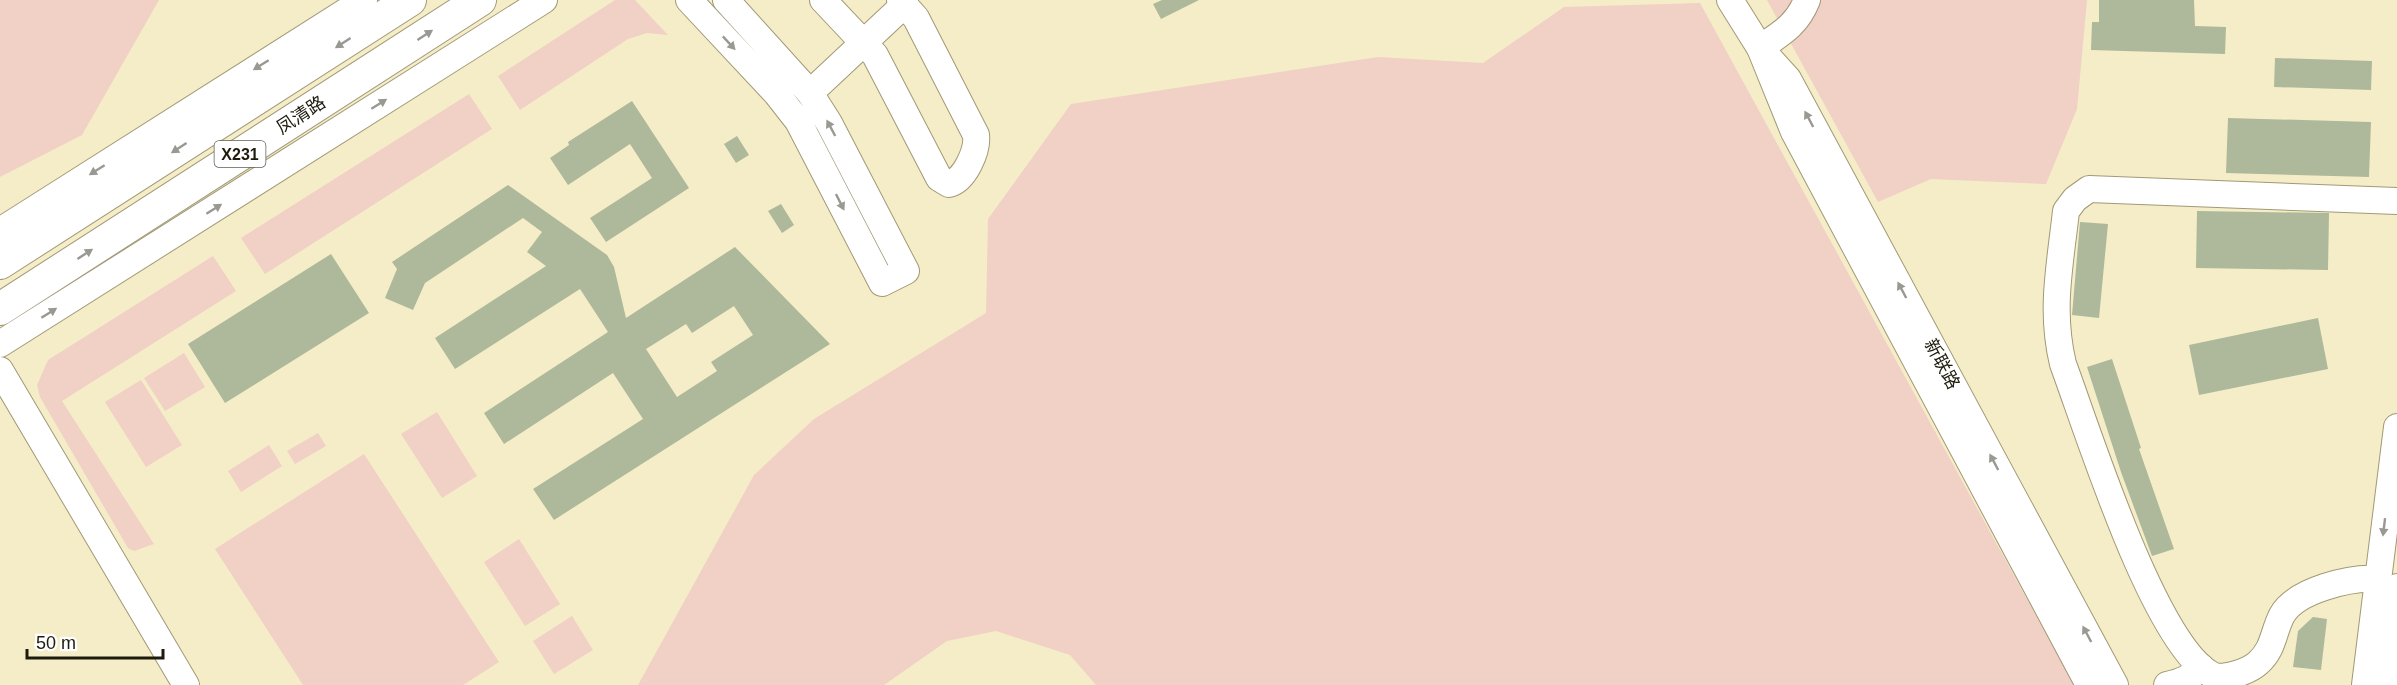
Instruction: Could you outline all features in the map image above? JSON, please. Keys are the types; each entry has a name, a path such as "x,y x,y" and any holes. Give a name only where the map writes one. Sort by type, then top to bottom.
{"main road":[{"name":"X231","path":"0,263 410,0"},
{"name":"凤清路","path":"0,309 480,0"}],"street":[{"path":"0,231 364,0"},
{"path":"0,344 544,0"},
{"path":"690,0 793,114 882,283 906,271 829,123 810,93 726,0"},
{"path":"810,93 864,43 902,2 916,18 976,135 975,149 960,179 949,184 939,178 875,55 864,43 823,0"},
{"name":"新联路","path":"1730,0 1760,48 1794,132 2090,685"},
{"path":"1760,48 1789,29 1803,11 1808,0"},
{"name":"新联路","path":"1760,48 1788,79 2115,685"},
{"path":"2387,583 2361,578 2330,586 2293,602 2282,614 2270,651 2257,665 2226,676 2214,676 2201,668 2186,651 2165,618 2136,560 2063,364 2057,338 2055,310 2066,211 2075,199 2089,189 2397,201"},
{"path":"0,370 186,685"},
{"path":"2366,685 2387,583 2397,427"},
{"path":"2386,685 2395,621 2387,583"},
{"path":"2167,685 2187,679 2201,668"}],"shaded area":[{"path":"0,0 159,0 82,135 0,177"},
{"path":"615,0 635,0 668,35 647,33 628,39 520,110 498,76"},
{"path":"1767,0 2087,0 2077,109 2046,184 1931,179 1878,202"},
{"path":"1700,3 2074,685 1096,685 1070,655 996,631 947,641 884,685 638,685 754,475 814,419 986,313 988,219 1071,104 1378,57 1483,63 1564,7"},
{"path":"469,94 492,129 265,274 241,238"},
{"path":"213,256 236,291 62,401 154,544 134,551 128,548 40,397 37,385 48,360"},
{"path":"184,353 205,387 165,411 144,378"},
{"path":"141,380 182,445 146,467 105,402"},
{"path":"437,412 477,476 442,498 401,434"},
{"path":"318,433 326,446 295,464 287,451"},
{"path":"269,445 282,466 241,492 228,471"},
{"path":"364,454 499,662 463,685 303,685 215,549"},
{"path":"519,539 560,604 525,626 484,562"},
{"path":"572,616 593,650 554,674 533,641"}],"building":[{"path":"1162,0 1199,0 1161,19 1153,4"},
{"path":"2099,0 2194,0 2195,26 2226,27 2225,54 2091,50 2092,22 2099,22"},
{"path":"2275,58 2372,61 2371,90 2274,87"},
{"path":"632,101 689,188 606,242 590,218 652,178 630,144 568,185 550,158 569,145 568,142"},
{"path":"2228,118 2371,122 2369,177 2226,173"},
{"path":"737,136 749,155 736,163 724,144"},
{"path":"508,185 607,255 614,267 626,318 735,247 830,344 554,520 533,489 643,419 613,373 504,444 484,413 608,332 580,289 455,369 435,338 546,266 527,252 542,232 523,218 425,283 413,310 385,298 397,269 392,262","holes":["734,306 753,335 711,362 717,371 677,397 646,349 686,324 692,333"]},
{"path":"781,204 794,225 782,233 768,211"},
{"path":"2197,211 2329,213 2328,270 2196,268"},
{"path":"2080,222 2108,224 2099,318 2072,315"},
{"path":"331,254 369,313 225,403 188,344"},
{"path":"2318,318 2328,369 2199,395 2189,345"},
{"path":"2112,359 2141,448 2139,449 2174,549 2152,556 2121,472 2087,367"},
{"path":"2313,617 2327,619 2321,670 2293,667 2298,631"}]}
